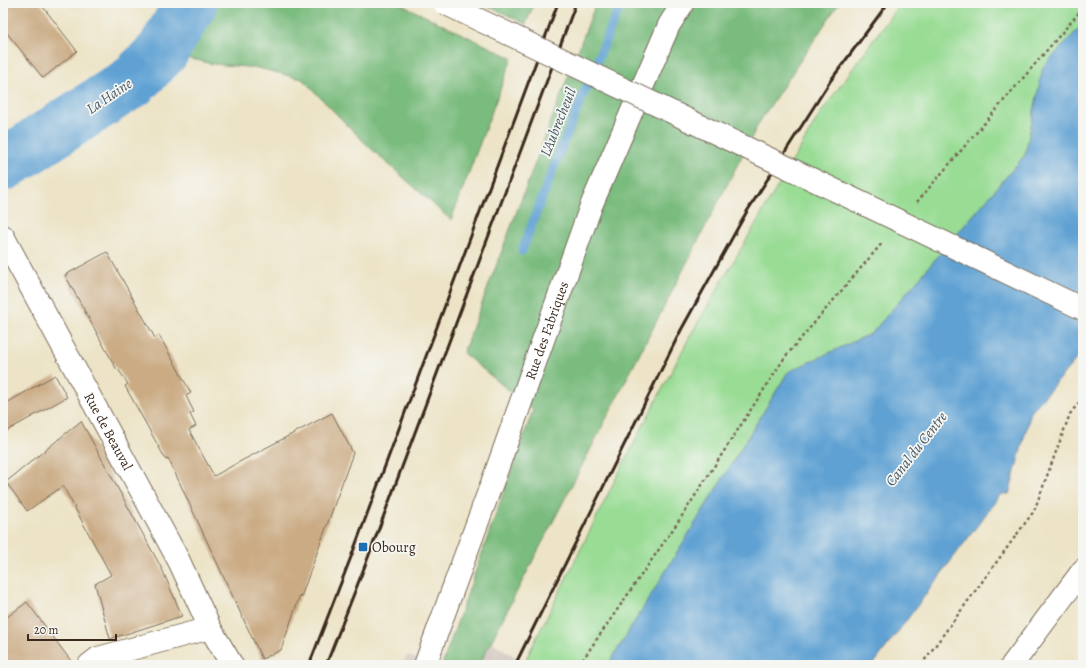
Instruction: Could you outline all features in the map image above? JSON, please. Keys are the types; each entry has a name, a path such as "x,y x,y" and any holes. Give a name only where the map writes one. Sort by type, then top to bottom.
{"street":[{"path":"444,3 1083,309"},
{"name":"Rue des Fabriques","path":"425,665 591,206 669,25 683,3"},
{"name":"Rue de Beauval","path":"3,236 180,561 210,628 232,665"},
{"path":"1012,665 1083,570"},
{"path":"89,665 98,658 210,628"}],"path":[{"path":"912,208 1083,8"},
{"path":"579,665 680,519 785,358 887,238"},
{"path":"921,665 1034,511 1070,414 1083,397"}],"shaded area":[{"path":"491,641 524,663 523,665 479,665"},
{"path":"407,655 430,665 402,665"}],"green space":[{"path":"191,3 398,3 512,58 451,220 367,145 302,79 258,68 213,64 162,52"},
{"path":"482,3 534,3 526,24"},
{"path":"596,3 839,3 760,121 479,665 442,665 533,410 463,353"},
{"path":"900,3 1083,3 1083,24 1043,68 1025,155 872,333 788,372 608,665 527,665 524,663 624,462 690,336 820,114"}],"water":[{"name":"Canal du Centre","path":"1083,24 1083,351 1031,412 1009,494 1001,494 873,665 608,665 788,372 872,333 1025,155 1043,67"}],"building":[{"path":"3,3 40,3 77,51 43,78 3,28"},
{"path":"107,252 155,338 159,335 191,393 186,396 194,412 190,414 196,426 189,430 214,476 332,413 353,453 281,650 262,659 168,458 166,460 125,386 128,384 118,369 117,370 65,275"},
{"path":"55,375 67,397 3,433 3,405"},
{"path":"81,421 162,569 182,616 110,639 95,584 111,575 63,486 27,511 6,482"},
{"path":"27,602 74,665 3,665 3,620"}],"waterway":[{"name":"La Haine","path":"3,165 132,82 162,52 191,3"},
{"name":"L'Aubrecheuil","path":"522,251 556,161 621,3"}],"railway":[{"path":"309,665 351,557 558,3"},
{"path":"326,665 366,563 576,3"},
{"path":"515,665 681,330 746,213 831,80 888,3"}],"place":[{"name":"Obourg","path":"363,547"}]}
